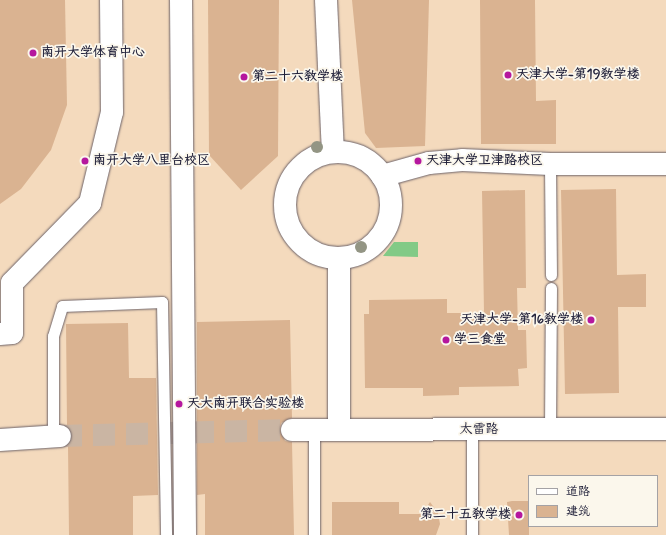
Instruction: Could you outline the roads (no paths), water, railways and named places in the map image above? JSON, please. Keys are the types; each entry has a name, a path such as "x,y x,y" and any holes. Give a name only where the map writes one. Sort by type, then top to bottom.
{"street":[{"path":"0,334 12,333 6,284 90,203 112,112 111,0"},
{"path":"181,0 185,535"},
{"path":"326,0 333,152"},
{"path":"333,152 352,154 369,162 382,176 389,190 391,205 388,221 382,235 371,247 358,254 339,259 311,251 298,241 289,226 285,210 286,194 292,178 302,165 317,156 333,152"},
{"path":"382,176 428,163 462,160 550,164 666,164"},
{"path":"339,259 339,430"},
{"name":"太雷路","path":"292,430 666,429"},
{"path":"0,440 57,437"}],"lane":[{"path":"550,164 551,275"},
{"path":"550,429 551,288"},
{"path":"57,437 53,336 62,306 162,302 166,535"},
{"path":"314,430 314,535"},
{"path":"472,430 472,535"}],"tunnel":[{"path":"60,436 292,430"}],"place":[{"name":"南开大学体育中心","path":"33,53"},
{"name":"天津大学-第19教学楼","path":"508,75"},
{"name":"第二十六教学楼","path":"244,77"},
{"name":"南开大学八里台校区","path":"85,161"},
{"name":"天津大学卫津路校区","path":"418,161"},
{"name":"天津大学-第16教学楼","path":"591,320"},
{"name":"学三食堂","path":"446,340"},
{"name":"天大南开联合实验楼","path":"179,404"},
{"name":"第二十五教学楼","path":"519,515"}]}
